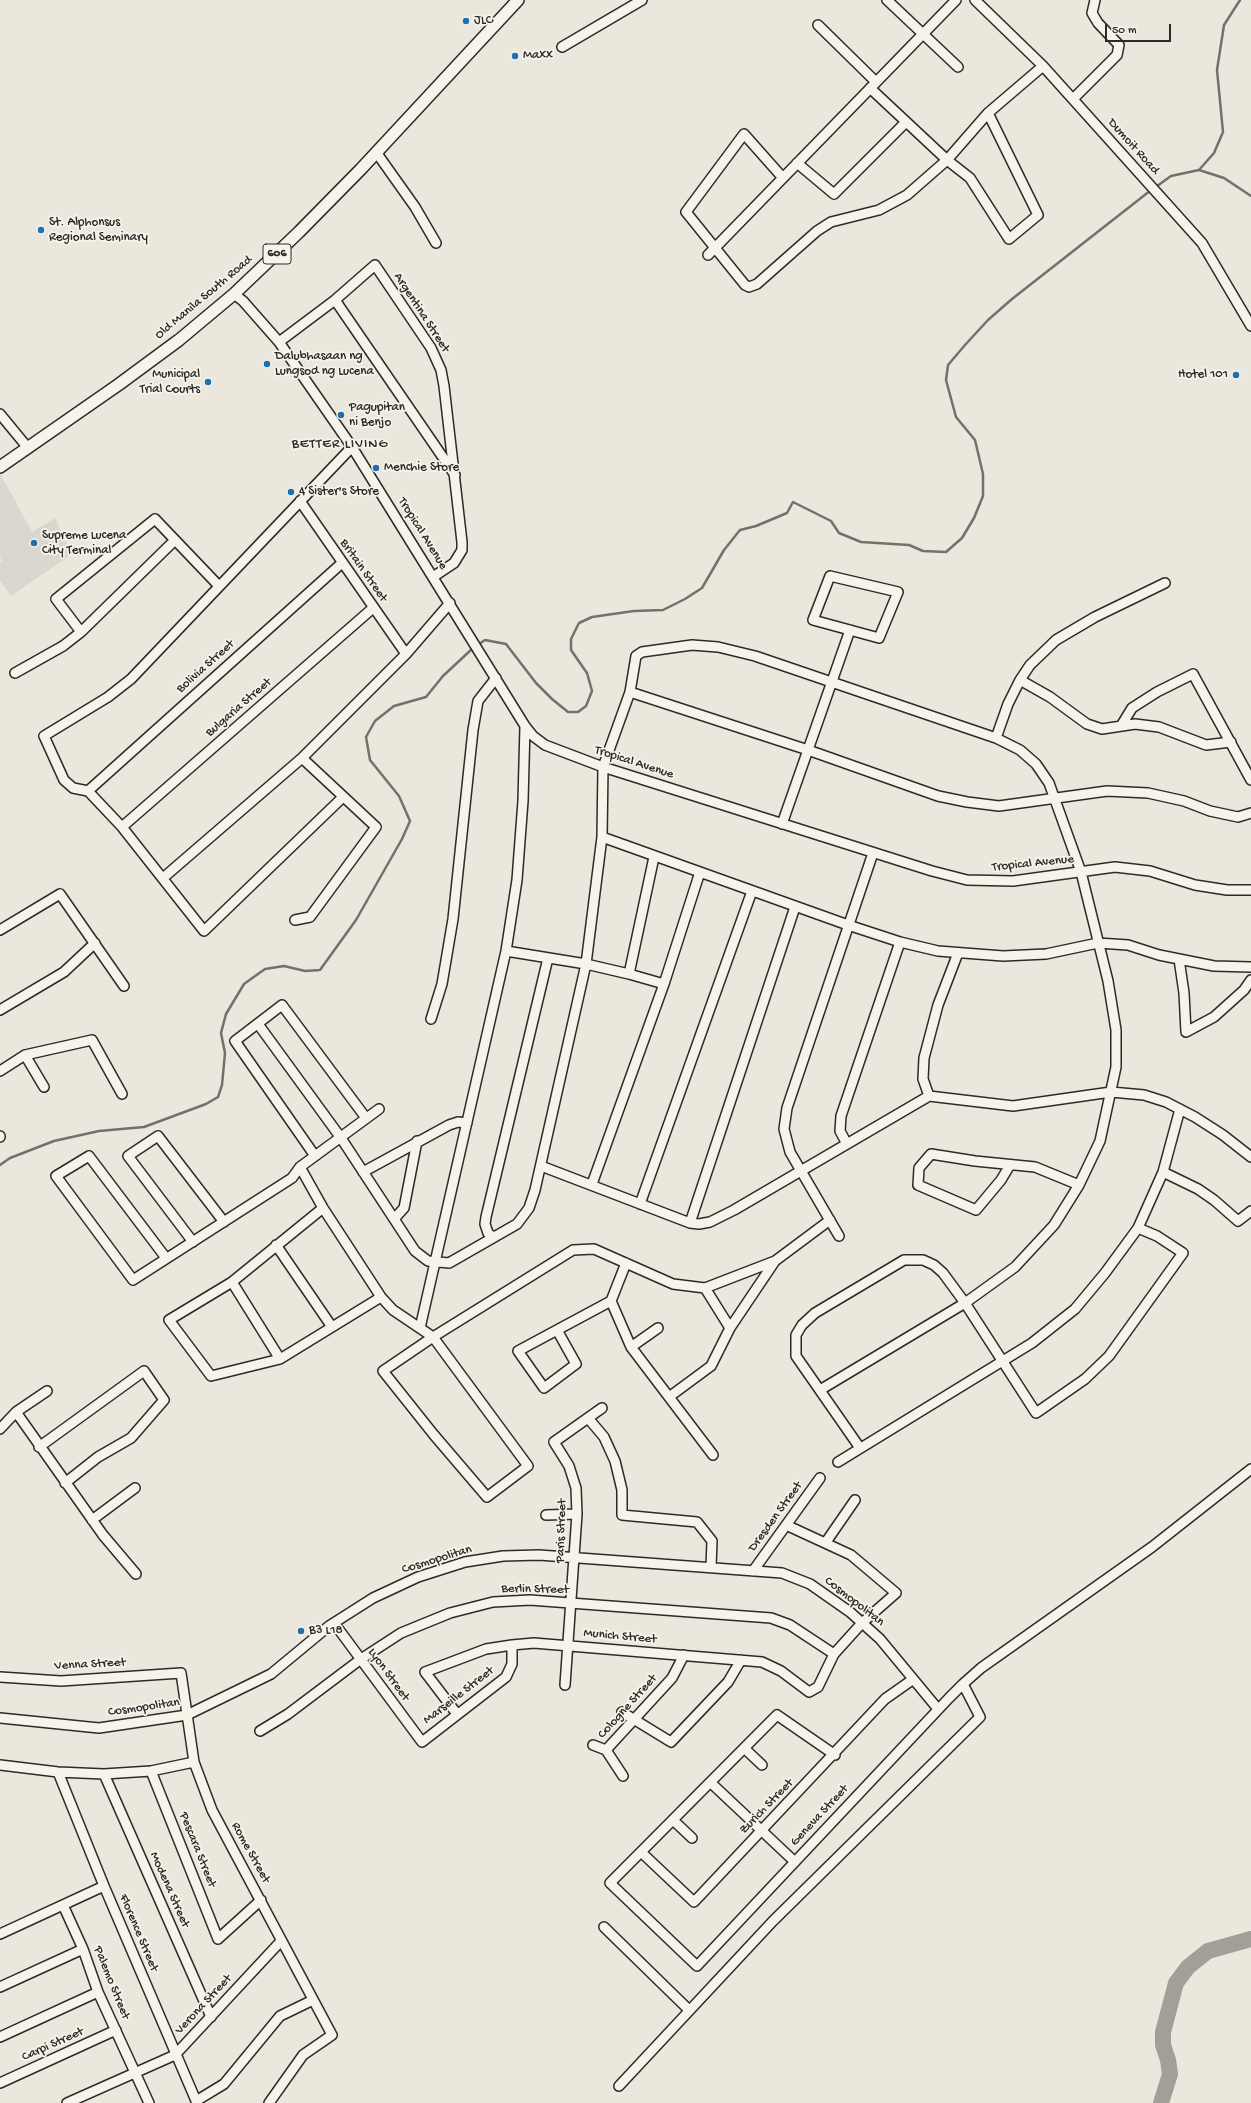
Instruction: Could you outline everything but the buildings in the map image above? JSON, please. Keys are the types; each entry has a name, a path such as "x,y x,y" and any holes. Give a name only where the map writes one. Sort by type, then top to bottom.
{"main road":[{"name":"Old Manila South Road","path":"0,466 118,385 179,340 234,294 299,232 518,0"}],"street":[{"path":"562,47 642,0"},
{"path":"887,0 958,67"},
{"path":"711,252 956,0"},
{"name":"Dumoit Road","path":"975,0 1043,66 1202,243 1251,326"},
{"path":"1073,100 1117,55 1119,45 1098,23 1092,13 1095,0"},
{"path":"818,26 906,122 947,160 970,178 1009,239 1038,215 988,113"},
{"path":"783,178 744,134 686,212 711,252 745,285 753,287 817,231 830,222 879,210 907,195 947,160 988,113 1043,66"},
{"path":"798,163 834,194 906,122"},
{"path":"376,152 415,207 436,243"},
{"name":"Argentina Street","path":"335,300 375,265 437,359 444,386 456,476 462,550 454,563 433,577"},
{"name":"Tropical Avenue","path":"234,294 243,301 279,342 352,447 525,726 533,736 545,745 603,767 873,853 967,880 1013,881 1115,867 1150,871 1195,885 1227,890 1251,890"},
{"path":"279,342 335,300 456,476"},
{"path":"0,414 28,448"},
{"path":"343,797 204,931 164,878 122,827 88,791 73,788 64,780 44,736 108,697 131,680 352,447"},
{"name":"Britain Street","path":"300,501 406,654"},
{"path":"82,632 56,600 155,519 174,541 219,586"},
{"path":"15,674 63,646 82,632 174,541"},
{"name":"Bolivia Street","path":"88,791 342,563"},
{"path":"830,576 898,592 879,638 850,630 813,620 830,576"},
{"path":"996,738 1008,704 1020,680 1030,666 1056,640 1095,617 1165,583"},
{"path":"164,878 302,758 406,654 450,603"},
{"name":"Bulgaria Street","path":"122,827 373,608"},
{"path":"782,824 850,630"},
{"path":"258,1024 341,1138 415,1251 421,1258 436,1263 449,1263 517,1224 525,1216 536,1190 586,964 602,837 603,767 630,692 636,656 642,652 692,645 718,647 755,656 996,738 1020,750 1036,764 1049,783 1081,872 1108,981 1116,1030 1116,1067 1100,1141 1079,1186 1054,1225 1015,1267 966,1303 820,1390"},
{"path":"1121,726 1132,708 1157,692 1193,674 1251,780"},
{"path":"431,1019 442,984 454,919 472,730 478,701 496,678"},
{"path":"1020,680 1050,697 1086,724 1102,728 1135,724 1159,727 1206,745 1231,742"},
{"path":"630,692 808,750 938,796 967,802 999,806 1054,797 1107,791 1148,793 1184,801 1210,811 1238,817 1251,813"},
{"path":"420,1328 506,951 517,880 523,801 525,726"},
{"path":"294,920 310,917 376,827 302,758"},
{"path":"602,837 795,907 900,942 938,952 1003,956 1046,954 1098,944 1128,945 1159,955 1214,966 1251,967"},
{"path":"839,1236 790,1152 784,1129 787,1108 873,853"},
{"path":"629,974 654,857"},
{"path":"592,1184 664,984 700,872"},
{"path":"640,1204 752,891"},
{"path":"0,930 60,894 124,986"},
{"path":"690,1223 795,907"},
{"path":"847,1144 840,1131 841,1116 900,942"},
{"path":"0,1010 64,972 95,943"},
{"path":"506,951 586,964 664,984"},
{"path":"929,1096 922,1079 924,1058 938,1005 958,953"},
{"path":"493,1237 488,1233 485,1224 486,1217 548,958"},
{"path":"1179,959 1184,993 1186,1032 1214,1016 1244,990 1251,980"},
{"path":"315,1156 235,1041 282,1006 366,1118"},
{"path":"0,1071 25,1055 92,1040 122,1094"},
{"path":"25,1055 44,1087"},
{"path":"541,1166 592,1184 690,1223 699,1224 710,1222 929,1096 1013,1106 1111,1092 1144,1095 1180,1109 1223,1135 1251,1157"},
{"path":"166,1258 89,1156 56,1176 133,1280 292,1178 300,1168 315,1156 379,1109"},
{"path":"838,1462 1032,1343 1074,1309 1105,1274 1138,1228 1163,1172 1180,1109"},
{"path":"363,1172 417,1141 449,1125 458,1122 467,1123"},
{"path":"193,1242 128,1156 158,1136 224,1222"},
{"path":"394,1219 404,1208 417,1141"},
{"path":"1010,1165 1001,1180 976,1210 918,1185 919,1168 931,1154 1010,1165 1036,1167 1079,1186"},
{"path":"300,1168 323,1208 381,1297 393,1310 433,1337 528,1466 487,1497 434,1435 384,1371 433,1337 573,1250 594,1249 673,1284 705,1288 775,1261 830,1220"},
{"path":"1163,1172 1198,1189 1214,1200 1238,1221 1251,1211"},
{"path":"323,1208 232,1282 169,1320 211,1376 280,1359 381,1297"},
{"path":"860,1448 796,1356 794,1345 796,1336 802,1325 815,1312 904,1260 923,1260 934,1264 943,1273 966,1303 1036,1412 1084,1379 1109,1356 1183,1253 1157,1236 1138,1228"},
{"path":"276,1245 332,1327"},
{"path":"668,1397 711,1366 730,1328 775,1261"},
{"path":"557,1330 576,1364 544,1388 518,1351 557,1330 611,1301 626,1263"},
{"path":"232,1282 280,1359"},
{"path":"705,1288 730,1328"},
{"path":"611,1301 630,1348 714,1455"},
{"path":"630,1348 658,1328"},
{"path":"39,1447 144,1371 164,1400 131,1438 98,1457 65,1483"},
{"path":"0,1429 16,1412 48,1391"},
{"name":"Paris Street","path":"565,1685 577,1514 576,1488 569,1466 554,1442 602,1408"},
{"path":"16,1412 39,1447 92,1520 136,1574"},
{"path":"588,1418 604,1437 615,1461 622,1490 622,1515 697,1522 712,1541 711,1568"},
{"name":"Geneva Street","path":"641,1852 610,1883 697,1966 963,1684 982,1668 1152,1547 1251,1469"},
{"name":"Dresden Street","path":"753,1571 820,1478"},
{"path":"92,1520 134,1488"},
{"path":"826,1542 855,1500"},
{"path":"546,1515 577,1514"},
{"path":"786,1525 826,1542 851,1555 896,1593 862,1622 834,1654"},
{"name":"Cosmopolitan","path":"0,1718 100,1728 187,1715 271,1674 334,1623 373,1598 418,1577 465,1562 503,1556 539,1555 782,1573 810,1584 862,1622 880,1639 912,1680 938,1709"},
{"name":"Berlin Street","path":"260,1731 288,1714 361,1659 401,1633 450,1613 493,1602 530,1600 771,1618 790,1625 834,1654"},
{"name":"Lyon Street","path":"334,1623 422,1742"},
{"name":"Munich Street","path":"457,1714 425,1672 486,1649 534,1643 762,1662 781,1671 809,1692 818,1687 834,1654"},
{"name":"Marseille Street","path":"422,1742 506,1677 512,1664 512,1645"},
{"name":"Cologne Street","path":"623,1776 606,1750 672,1678 684,1655"},
{"path":"622,1712 671,1742 728,1682 741,1660"},
{"name":"Rome Street","path":"181,1673 194,1762 212,1810 332,2035 303,2055 269,2103"},
{"name":"Venna Street","path":"0,1677 61,1681 181,1673"},
{"name":"Zurich Street","path":"641,1852 694,1902 834,1755 885,1699 912,1680"},
{"path":"619,2086 773,1921 980,1717 963,1684"},
{"path":"641,1852 777,1715 834,1755"},
{"path":"593,1745 606,1750"},
{"path":"744,1748 762,1765"},
{"path":"0,1765 58,1772 104,1774 151,1770 194,1762"},
{"name":"Pescara Street","path":"151,1770 218,1939 261,1900"},
{"name":"Florence Street","path":"58,1772 104,1886 197,2102"},
{"name":"Modena Street","path":"104,1774 211,2017"},
{"path":"710,1782 795,1862"},
{"path":"673,1820 692,1838"},
{"path":"0,1934 104,1886"},
{"name":"Palemo Street","path":"63,1905 83,1949 98,1992 149,2103"},
{"path":"604,1927 689,2010"},
{"name":"Verona Street","path":"67,2103 176,2055 281,1941"},
{"path":"0,1987 83,1949"},
{"path":"0,2037 98,1992"},
{"path":"197,2102 224,2084 280,2016 313,2000"},
{"name":"Carpi Street","path":"0,2083 116,2030"}],"shaded area":[{"name":"Supreme Lucena City Terminal","path":"0,473 32,532 55,518 72,554 11,596 0,581 0,562 2,561 0,557"}],"waterway":[{"path":"1199,170 1214,153 1223,132 1217,70 1224,25 1240,0"},
{"path":"0,1165 10,1158 54,1141 99,1131 144,1127 206,1104 218,1097 222,1085 225,1053 221,1033 226,1014 244,984 265,969 284,966 305,971 320,970 356,920 402,839 410,821 399,796 370,760 366,737 375,721 394,706 426,697 443,676 472,649 485,640 506,644 536,683 552,699 568,712 578,712 586,706 592,691 587,673 571,650 571,639 579,623 592,617 634,611 663,610 685,599 702,588 724,550 740,530 756,526 787,513 793,502 831,521 839,533 861,542 909,545 923,551 946,552 962,538 974,518 983,496 983,474 975,440 956,417 946,380 948,365 965,345 988,320 1012,299 1171,176 1199,170 1224,178 1251,196"},
{"path":"1161,2103 1170,2074 1168,2060 1163,2045 1163,2032 1176,1983 1188,1967 1208,1951 1251,1939"}],"place":[{"name":"JLC","path":"466,21"},
{"name":"Maxx","path":"515,56"},
{"name":"St. Alphonsus Regional Seminary","path":"41,230"},
{"name":"Dalubhasaan ng Lungsod ng Lucena","path":"267,364"},
{"name":"Hotel 101","path":"1236,375"},
{"name":"Municipal Trial Courts","path":"208,382"},
{"name":"Pagupitan ni Benjo","path":"341,415"},
{"name":"Menchie Store","path":"376,468"},
{"name":"4 Sister's Store","path":"291,492"},
{"name":"Supreme Lucena City Terminal","path":"34,543"},
{"name":"B3 L18","path":"301,1631"}],"district":[{"name":"BETTER LIVING","path":"340,445"}]}
